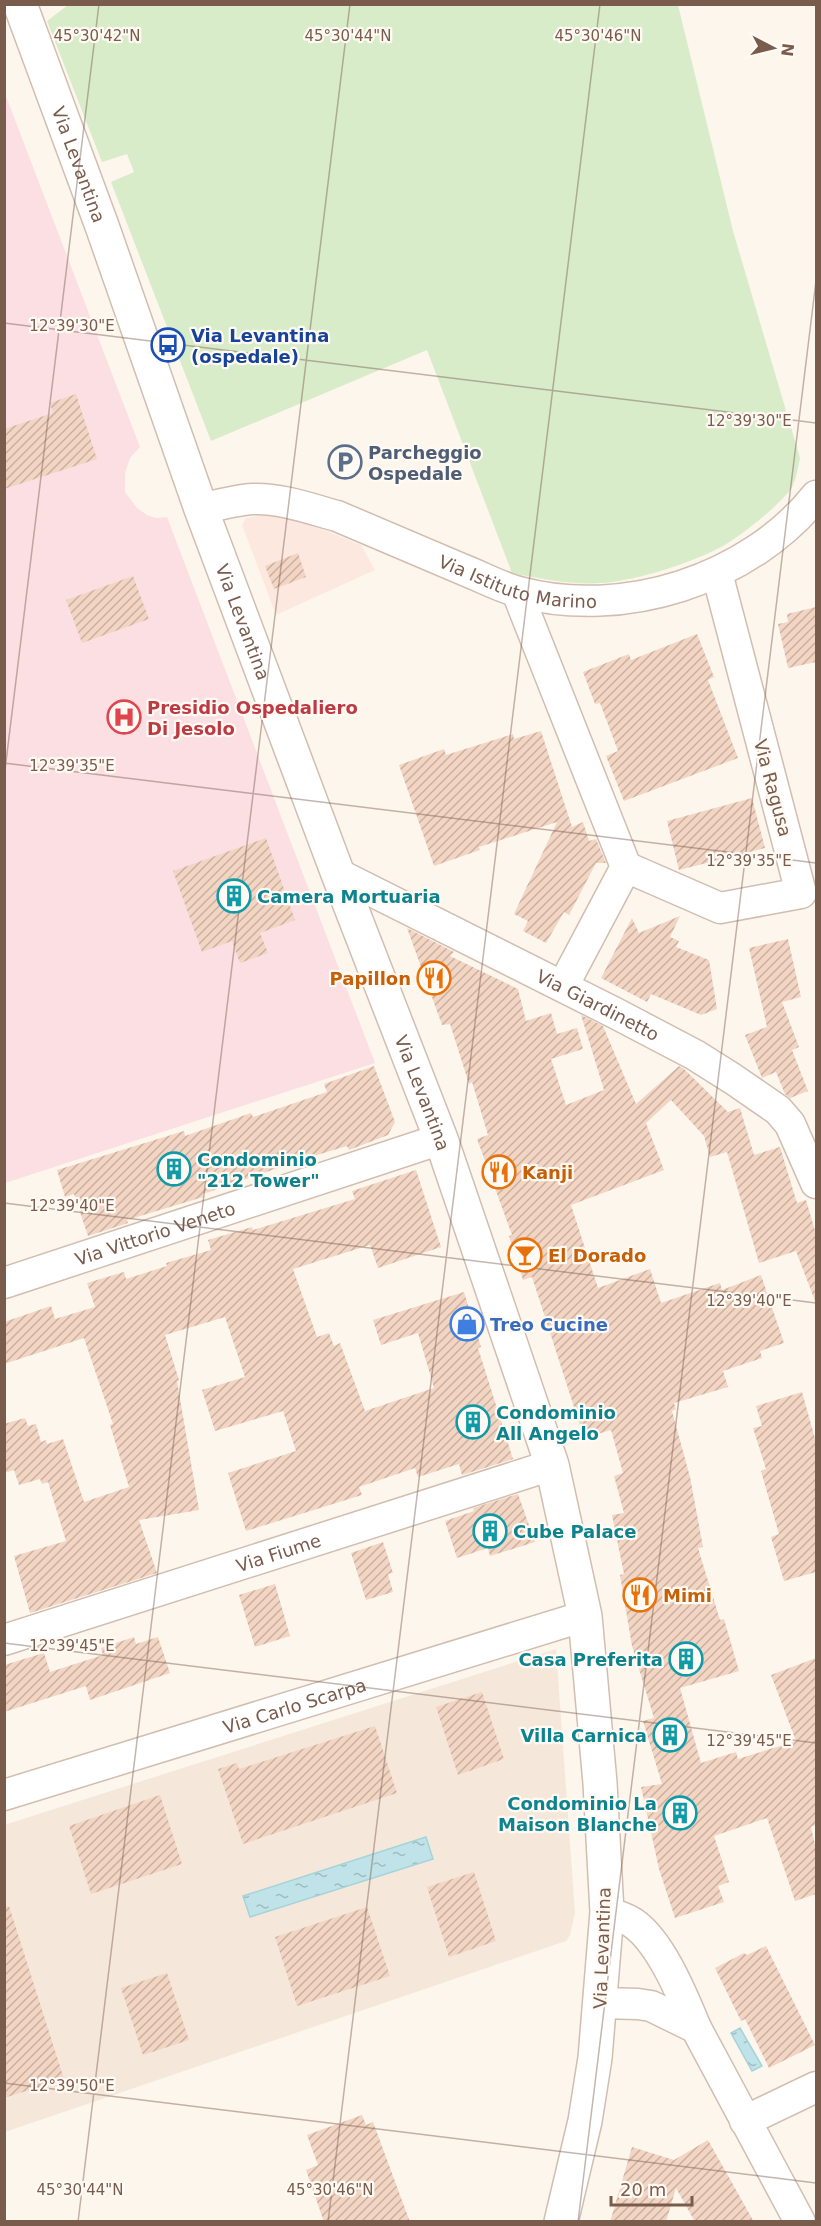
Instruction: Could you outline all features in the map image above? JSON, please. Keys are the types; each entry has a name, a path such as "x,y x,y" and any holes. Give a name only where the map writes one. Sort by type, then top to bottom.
{"street":[{"name":"Via Levantina","path":"20,4 102,226 201,509 338,874 441,1139 552,1465 585,1616 600,1783 607,1912 601,2003 585,2121 561,2222"},
{"name":"Via Istituto Marino","path":"201,509 253,499 271,500 316,510 337,516 517,592 574,600 626,598 670,590 717,573 801,516 816,496"},
{"name":"Via Ragusa","path":"626,867 720,908 801,893 717,573"},
{"path":"517,592 626,867 563,986"},
{"name":"Via Giardinetto","path":"338,874 563,986 695,1055 733,1079 778,1110 790,1124 816,1184"},
{"name":"Via Vittorio Veneto","path":"4,1282 441,1139"},
{"name":"Via Fiume","path":"4,1640 552,1465"},
{"name":"Via Carlo Scarpa","path":"4,1795 585,1616"},
{"path":"607,1912 632,1922 645,1933 672,1975 696,2028 800,2222"},
{"path":"601,2003 651,2006 696,2028"},
{"path":"746,2121 816,2087"}],"shaded area":[{"name":"Presidio Ospedaliero Di Jesolo","path":"4,91 140,447 130,458 125,473 125,492 137,508 147,515 157,518 167,517 375,1063 5,1183"},
{"path":"266,515 294,518 361,545 375,570 276,615 242,525 246,518"},
{"path":"556,1649 575,1913 570,1935 566,1941 5,2132 4,1825"}],"green space":[{"path":"68,5 678,5 733,231 800,458 791,489 770,511 744,532 701,557 632,578 602,583 568,582 512,573 427,350 211,441 111,182 134,172 127,154 102,162 47,21"}],"water":[{"path":"426,1837 433,1859 250,1917 243,1896"},
{"path":"740,2028 762,2066 752,2071 731,2033"}],"building":[{"path":"76,394 97,459 4,489 4,429 53,413 50,403"},
{"path":"298,553 306,577 274,589 265,566"},
{"path":"133,576 149,619 82,643 66,600"},
{"path":"816,607 816,662 788,668 778,624 788,622 787,614"},
{"path":"697,634 714,677 708,680 738,758 624,801 606,756 618,751 600,703 595,704 583,672 629,654 631,660"},
{"path":"541,731 572,827 583,822 589,841 596,839 606,863 596,863 569,915 564,912 546,943 523,931 528,921 514,914 557,822 479,847 480,850 434,866 399,765 444,749 446,755 513,734 514,739"},
{"path":"752,798 765,848 679,870 667,821"},
{"name":"Camera Mortuaria","path":"266,838 295,920 260,933 268,953 240,963 232,941 202,952 173,871"},
{"path":"680,916 670,937 679,941 676,947 709,960 717,1009 701,1015 651,994 647,1002 601,978 632,918 639,933"},
{"path":"407,928 454,952 450,956 518,989 526,1021 551,1013 557,1034 577,1028 583,1049 551,1059 566,1105 604,1090 581,1015 603,1026 636,1104 679,1066 728,1112 740,1108 754,1155 780,1147 797,1203 806,1200 816,1234 816,1301 796,1251 759,1263 727,1152 710,1157 704,1136 671,1100 646,1123 664,1170 571,1205 598,1288 650,1269 661,1303 720,1283 722,1290 761,1275 784,1343 760,1351 762,1358 723,1371 728,1387 674,1403 676,1409 672,1411 690,1477 703,1547 698,1548 720,1620 724,1619 739,1671 680,1688 701,1763 736,1752 738,1759 796,1741 771,1675 816,1658 816,1825 811,1827 816,1849 816,1894 795,1901 767,1818 714,1836 729,1882 718,1886 724,1902 675,1918 659,1869 641,1787 662,1784 643,1721 654,1718 632,1646 620,1575 624,1574 612,1515 624,1513 614,1476 623,1473 611,1430 584,1438 532,1277 523,1280 509,1236 512,1235 477,1139 488,1135 472,1082 469,1084 450,1024 442,1025"},
{"path":"788,939 801,997 782,1002 799,1047 792,1050 808,1091 790,1098 785,1094 776,1072 762,1078 745,1035 767,1027 749,948"},
{"path":"374,1066 395,1122 388,1135 349,1150 347,1146 307,1158 203,1194 203,1197 127,1220 128,1223 88,1236 74,1194 65,1197 57,1170 184,1131 185,1136 251,1113 253,1117 327,1092 324,1084"},
{"path":"416,1170 441,1247 378,1268 370,1245 293,1269 317,1337 329,1333 334,1346 340,1343 365,1411 434,1388 418,1333 381,1345 373,1320 464,1292 481,1347 478,1348 513,1459 462,1475 459,1464 418,1477 415,1468 359,1487 362,1495 246,1531 228,1473 296,1451 283,1411 215,1431 202,1390 245,1377 225,1317 165,1335 179,1380 177,1381 199,1510 139,1520 157,1573 30,1613 14,1556 66,1541 48,1482 42,1484 40,1479 19,1485 14,1470 4,1473 4,1424 25,1418 28,1426 36,1424 41,1442 46,1440 47,1444 63,1439 84,1502 129,1487 110,1425 113,1424 84,1338 4,1364 4,1322 51,1306 55,1319 95,1307 87,1283 124,1272 126,1279 167,1266 166,1263 211,1250 208,1240 252,1227 253,1230 355,1199 352,1191"},
{"path":"802,1392 816,1442 816,1572 784,1581 771,1537 779,1534 761,1471 766,1469 753,1428 762,1426 756,1406"},
{"name":"Cube Palace","path":"518,1494 535,1542 490,1556 488,1548 457,1558 445,1521 474,1511 473,1508"},
{"path":"383,1542 393,1573 388,1574 393,1592 366,1600 351,1553"},
{"path":"275,1584 290,1636 255,1647 239,1595"},
{"path":"134,1637 136,1644 158,1637 170,1673 90,1700 86,1686 4,1712 4,1665 44,1653 50,1672 103,1655 101,1648"},
{"path":"482,1692 504,1759 458,1775 436,1707"},
{"path":"375,1726 397,1793 243,1844 218,1769 237,1763 239,1769"},
{"path":"160,1795 182,1864 91,1894 69,1826"},
{"path":"474,1872 496,1941 449,1957 427,1887"},
{"path":"9,1906 64,2079 4,2098 4,1907"},
{"path":"367,1907 390,1976 297,2006 275,1937"},
{"path":"766,1946 815,2045 769,2068 745,2019 741,2021 715,1968 744,1953 747,1955"},
{"path":"167,1973 189,2040 143,2055 121,1988"},
{"path":"362,2115 366,2125 373,2122 410,2222 324,2222 306,2170 318,2165 307,2135"},
{"path":"708,2140 754,2222 695,2222 676,2188 666,2222 610,2222 632,2147 674,2160"}],"place":[{"name":"Via Levantina (ospedale)","path":"168,345"},
{"name":"Parcheggio Ospedale","path":"345,462"},
{"name":"Presidio Ospedaliero Di Jesolo","path":"124,717"},
{"name":"Camera Mortuaria","path":"234,896"},
{"name":"Papillon","path":"434,978"},
{"name":"Condominio \"212 Tower\"","path":"174,1169"},
{"name":"Kanji","path":"499,1172"},
{"name":"El Dorado","path":"525,1255"},
{"name":"Treo Cucine","path":"467,1324"},
{"name":"Condominio All Angelo","path":"473,1422"},
{"name":"Cube Palace","path":"490,1531"},
{"name":"Mimi","path":"640,1595"},
{"name":"Casa Preferita","path":"686,1659"},
{"name":"Villa Carnica","path":"670,1735"},
{"name":"Condominio La Maison Blanche","path":"680,1813"}]}
